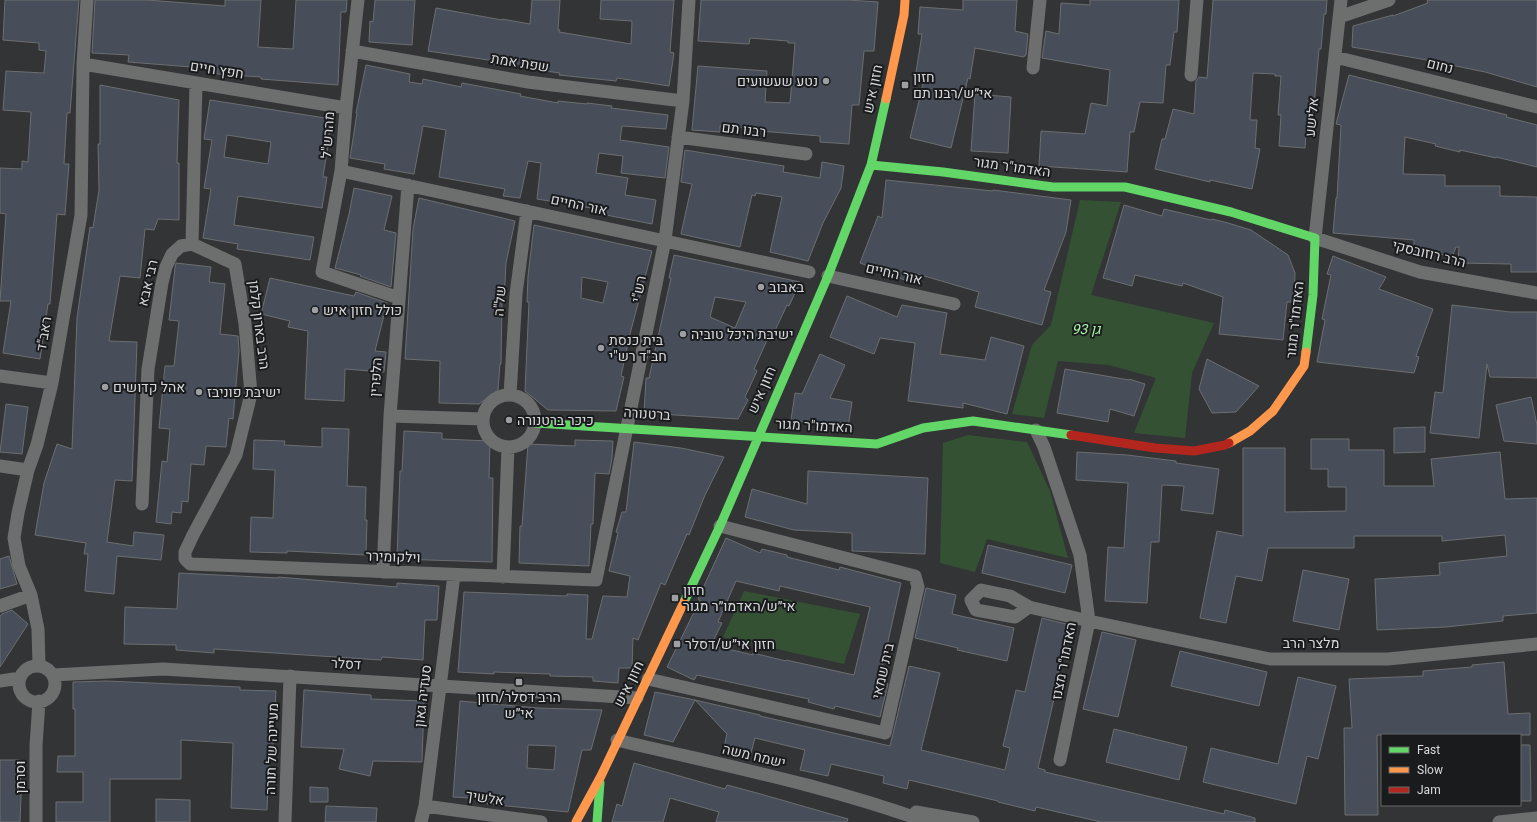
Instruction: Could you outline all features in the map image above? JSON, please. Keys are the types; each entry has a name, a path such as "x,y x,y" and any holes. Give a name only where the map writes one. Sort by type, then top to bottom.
{"street":[{"name":"ראב\"ד","path":"38,666 38,629 31,595 19,566 14,538 28,470 37,445 52,383 81,215 83,64 87,0"},
{"name":"מהרש\"ל","path":"358,0 346,108 341,171 322,272 398,298"},
{"name":"רש\"י","path":"596,580 665,240 683,101 689,0"},
{"name":"חזון איש","path":"576,822 601,776 720,526 757,437 828,276 871,165 904,15 905,0"},
{"path":"1033,68 1040,0"},
{"path":"1191,75 1197,0"},
{"name":"אלישע","path":"1315,238 1341,0"},
{"path":"1339,17 1389,0"},
{"name":"שפת אמת","path":"352,51 528,82 683,101"},
{"name":"נחום","path":"1335,57 1537,107"},
{"name":"חפץ חיים","path":"83,64 346,108"},
{"path":"192,244 196,83"},
{"name":"רבנו תם","path":"678,137 806,154"},
{"name":"האדמו\"ר מגור","path":"757,437 877,444 923,428 973,422 1155,448 1194,451 1225,445 1250,431 1273,411 1304,366 1313,295 1315,238 1231,212 1125,187 1053,187 943,172 871,165"},
{"name":"אור החיים","path":"341,171 809,272"},
{"name":"הלפרין","path":"383,572 390,416 408,185"},
{"name":"של\"ה","path":"510,395 516,294 527,210"},
{"name":"הרב רוזובסקי","path":"1315,238 1420,272 1537,292"},
{"name":"רבי אבא","path":"142,504 148,369 162,282 166,267 172,254 181,246 192,244"},
{"name":"הרב בארון קלמן","path":"190,564 185,559 185,552 236,455 251,394 245,324 235,264 192,244"},
{"name":"אור החיים","path":"828,276 954,304"},
{"path":"0,376 52,383"},
{"path":"510,395 525,401 531,407 535,423 529,438 523,443 508,447 500,446 492,441 487,435 483,419 489,404 502,396 510,395"},
{"path":"390,416 483,419"},
{"name":"ברטנורה","path":"535,423 757,437"},
{"name":"האדמו\"ר מצנז","path":"1036,430 1044,447 1080,555 1088,621 1060,760"},
{"path":"503,576 508,447"},
{"path":"0,466 28,470"},
{"name":"בית שמאי","path":"648,679 885,733 918,587 915,576 720,526"},
{"name":"וילקומירר","path":"190,564 596,580"},
{"name":"סעדיה גאון","path":"421,822 425,806 454,575"},
{"path":"0,606 31,595"},
{"name":"מלצר הרב","path":"1029,607 1088,621 1270,659 1388,659 1537,644"},
{"path":"33,666 44,667 53,675 55,680 54,692 46,700 34,702 23,696 19,684 20,678 27,668 33,666"},
{"name":"דסלר","path":"53,675 163,669 637,698"},
{"name":"מעיינה של תורה","path":"285,822 290,676"},
{"path":"0,681 20,678"},
{"name":"וסרמן","path":"36,816 36,746 39,702"},
{"name":"ישמח משה","path":"617,740 805,785 883,806 927,822"},
{"name":"חזון איש","path":"597,822 601,776"},
{"name":"אלשיך","path":"425,806 541,822"},
{"name":"ישמח משה","path":"883,806 973,822"},
{"path":"1499,822 1537,818"}],"green space":[{"name":"גן 93","path":"1080,200 1121,202 1091,295 1214,323 1192,373 1185,438 1134,433 1156,378 1109,365 1058,361 1044,418 1012,414 1032,345 1051,325"},
{"path":"968,435 1027,442 1050,491 1068,558 987,539 975,572 940,563 943,443"},
{"path":"744,591 860,614 844,664 723,637"}],"building":[{"path":"5,0 79,0 70,113 67,113 64,164 69,164 65,215 57,214 50,304 48,304 40,359 3,353 11,301 0,301 6,214 0,213 0,168 22,169 22,161 28,162 31,112 3,110 6,71 44,73 46,51 39,50 39,43 3,40"},
{"path":"95,0 147,0 225,6 225,0 261,0 258,47 293,49 296,0 347,0 346,12 341,12 338,85 217,74 217,69 128,62 129,55 92,53"},
{"path":"375,0 415,0 412,45 369,42 370,21 373,22"},
{"path":"532,0 560,0 559,32 631,44 632,21 600,19 601,0 674,0 670,52 674,53 669,86 617,78 616,81 559,75 560,73 494,64 495,61 428,51 436,8 530,24"},
{"path":"701,0 848,0 878,2 874,51 864,51 859,105 852,105 849,144 820,142 820,136 760,131 760,129 720,126 720,132 692,130 698,66 767,71 765,102 790,103 795,43 788,43 788,41 750,38 749,44 698,41"},
{"path":"963,0 1017,0 1015,31 1028,34 1026,55 1024,57 975,48 970,79 968,78 951,148 910,138 924,80 915,79 922,34 918,34 920,7 963,10"},
{"path":"1090,0 1179,0 1177,32 1174,32 1170,65 1166,65 1163,103 1140,102 1134,132 1130,132 1127,172 1039,166 1041,131 1085,134 1091,103 1107,106 1110,70 1042,58 1046,31 1059,34 1061,3 1090,5"},
{"path":"1213,0 1327,0 1326,14 1324,14 1321,49 1319,49 1313,117 1307,117 1305,148 1279,146 1281,115 1278,115 1281,76 1275,76 1275,74 1253,73 1250,120 1257,120 1255,148 1260,149 1252,189 1210,180 1210,182 1155,169 1162,139 1165,139 1173,109 1194,114 1196,81 1199,77 1207,78"},
{"path":"1427,0 1537,0 1537,87 1485,72 1352,47 1353,26 1393,16 1428,3"},
{"path":"366,65 410,74 409,82 422,84 423,79 461,87 462,83 521,94 520,96 558,103 558,101 587,103 612,106 611,108 668,115 666,129 622,126 620,140 669,147 665,178 621,173 623,156 599,153 596,173 628,178 625,195 656,200 652,224 596,213 597,209 537,199 541,163 528,161 520,198 503,196 505,189 439,177 446,130 423,126 414,174 384,169 385,164 350,158 356,113"},
{"path":"1349,75 1507,115 1506,117 1537,125 1537,167 1460,150 1460,152 1435,146 1436,144 1405,137 1403,174 1445,175 1445,186 1500,186 1500,196 1537,197 1537,272 1511,272 1511,264 1458,263 1459,247 1456,247 1453,255 1414,254 1414,240 1333,233 1337,198 1341,125 1336,124"},
{"path":"100,85 179,100 177,163 179,163 179,220 158,219 154,230 145,229 140,278 120,276 109,341 137,342 132,481 115,480 107,542 133,546 134,532 164,535 161,560 117,556 114,594 85,591 88,554 84,554 86,543 35,535 44,483 57,444 72,449 77,318 90,227 93,228 99,190 98,144 100,144"},
{"path":"975,94 1011,97 1008,153 971,151"},
{"path":"210,100 332,119 323,177 327,177 322,208 238,196 234,225 314,237 310,260 237,249 238,244 203,238 211,189 204,188 212,140 204,139","holes":["227,135 271,142 268,164 224,157"]},
{"path":"685,150 784,166 783,172 820,178 822,162 844,166 841,188 823,223 808,261 770,252 782,197 756,193 755,196 752,195 740,247 681,234 692,184 681,182"},
{"path":"886,180 993,190 1071,200 1066,232 1044,290 1051,292 1042,325 975,307 979,292 914,273 910,282 860,263 878,216 882,218"},
{"path":"354,188 392,196 384,230 396,233 391,287 360,276 361,275 335,268"},
{"path":"419,198 515,221 506,263 504,301 502,301 501,364 498,390 479,404 439,403 440,361 405,359 413,229"},
{"path":"1124,205 1162,216 1164,209 1212,219 1251,230 1288,255 1295,273 1294,302 1287,302 1283,340 1219,334 1223,297 1183,283 1182,286 1135,275 1132,286 1103,278"},
{"path":"534,225 652,251 630,334 621,376 624,377 616,411 548,410 525,391 529,302 527,302 528,276","holes":["582,277 608,282 603,303 581,298"]},
{"path":"674,255 800,282 771,339 768,338 754,369 757,371 745,397 748,400 738,419 644,413 646,378 649,378 671,278 669,278","holes":["715,297 746,302 735,328 710,317"]},
{"path":"1333,256 1386,277 1379,289 1433,309 1416,356 1419,357 1414,373 1317,362 1325,320 1322,319 1331,275 1327,274"},
{"name":"ישיבת פוניבז","path":"176,263 211,267 209,282 225,284 220,334 238,336 239,351 233,419 229,418 226,447 206,446 204,465 191,464 188,502 182,501 181,513 172,512 171,524 156,522 162,461 167,462 170,429 159,428 165,366 174,366 179,321 169,320"},
{"path":"270,278 354,296 356,292 387,303 375,351 386,352 384,372 345,369 344,401 305,399 308,331 288,327 290,321 261,314"},
{"path":"847,296 897,317 902,305 947,313 940,354 985,360 991,337 1024,346 1007,414 963,403 963,408 908,401 915,343 880,338 874,354 830,337"},
{"path":"1452,305 1510,312 1537,312 1537,378 1490,377 1487,364 1479,438 1430,433 1435,392 1443,393"},
{"path":"820,354 845,365 830,398 852,402 848,428 791,420 795,393 802,394"},
{"path":"1207,359 1259,386 1236,412 1212,413 1199,389"},
{"path":"1065,369 1129,379 1145,384 1134,416 1110,409 1108,422 1057,413"},
{"path":"1531,397 1537,425 1537,444 1504,441 1496,405"},
{"path":"6,404 28,407 22,454 0,452"},
{"path":"1425,427 1425,452 1394,453 1394,428"},
{"path":"322,428 349,429 347,486 366,487 366,555 287,551 287,553 250,552 251,517 273,518 275,470 253,469 254,440 285,441 284,445 322,447"},
{"path":"404,431 442,433 442,439 490,441 489,478 493,478 492,562 397,559 400,471 402,471"},
{"path":"1311,439 1349,439 1349,450 1384,450 1384,486 1434,486 1431,459 1500,452 1505,499 1537,498 1537,613 1503,616 1503,621 1446,627 1377,630 1375,579 1440,575 1439,563 1507,556 1505,535 1442,541 1442,536 1354,536 1354,548 1268,548 1262,581 1236,576 1226,623 1200,618 1217,531 1243,536 1243,448 1285,448 1285,512 1346,511 1346,487 1328,487 1328,469 1311,469"},
{"path":"575,440 613,441 609,474 595,473 593,524 591,524 589,566 519,563 520,526 522,526 528,444 575,446"},
{"path":"634,442 681,448 724,457 705,495 689,535 687,534 665,585 661,583 638,640 633,638 632,668 619,668 618,683 593,681 593,677 550,676 550,674 494,672 494,674 458,672 464,592 567,596 567,594 588,595 586,639 592,639 603,596 627,597 630,576 609,571 618,533 616,532 622,512 626,512"},
{"path":"1077,452 1127,455 1176,461 1176,463 1219,469 1213,514 1181,510 1184,486 1162,485 1159,542 1151,542 1147,603 1105,601 1108,547 1124,548 1128,483 1076,480"},
{"path":"808,471 928,478 925,554 852,551 852,533 794,530 745,517 752,489 807,504"},
{"path":"726,538 760,553 762,549 839,570 840,567 901,583 879,682 888,684 880,717 835,706 834,709 808,702 809,699 697,675 694,680 667,667 700,600 698,599","holes":["736,581 779,591 780,586 870,607 854,675 711,645 722,623 718,622"]},
{"path":"988,545 1072,565 1065,593 982,573"},
{"path":"9,556 17,584 0,589 0,559"},
{"path":"1303,570 1349,579 1339,630 1293,621"},
{"path":"179,573 278,577 397,587 397,583 439,586 437,620 425,620 423,660 382,657 381,660 214,649 214,653 176,650 176,645 124,644 125,607 177,609"},
{"path":"926,588 956,595 952,614 1014,628 1007,661 957,650 958,648 915,638"},
{"path":"12,610 28,624 0,667 0,616"},
{"path":"1042,618 1070,625 1052,698 1054,699 1038,768 1045,770 1045,772 1224,814 1225,810 1255,818 1255,822 1101,822 1036,807 1035,811 909,780 907,789 883,783 884,776 831,764 828,776 800,770 805,750 755,738 751,753 724,747 727,734 695,700 890,746 909,666 940,673 921,750 1005,770 1010,748 1003,746 1016,690 1025,692"},
{"path":"1102,632 1136,640 1118,717 1083,709"},
{"path":"1180,651 1267,672 1259,706 1171,686"},
{"path":"1504,662 1508,714 1530,713 1530,735 1377,735 1378,815 1345,815 1344,728 1352,728 1349,679 1423,676 1423,671 1472,667 1472,665"},
{"path":"1298,677 1336,686 1318,759 1307,756 1296,804 1203,782 1211,748 1278,764"},
{"path":"107,681 240,687 240,690 276,691 273,746 270,746 267,810 231,808 233,743 181,740 181,779 110,779 110,822 56,822 56,802 83,802 83,772 57,772 58,756 75,756 75,709 73,709 73,682"},
{"path":"304,690 371,695 371,699 424,701 422,762 373,761 370,776 339,769 344,749 301,747"},
{"path":"655,692 695,700 673,742 644,735"},
{"path":"460,701 538,708 602,710 591,750 582,750 568,812 487,804 488,799 453,797","holes":["528,745 556,746 554,770 527,768"]},
{"path":"1114,729 1187,747 1179,780 1106,762"},
{"path":"1521,745 1530,745 1531,801 1521,801"},
{"path":"0,760 20,760 20,822 0,822"},
{"path":"634,763 725,789 727,785 848,819 847,822 716,822 719,812 670,798 663,822 612,822 617,804 622,806"},
{"path":"310,787 328,788 328,802 310,802"},
{"path":"156,799 190,800 190,822 156,822"},
{"path":"326,806 377,808 376,822 325,822"}],"traffic: fast":[{"path":"684,602 720,526 828,276 871,165 886,99"},
{"path":"871,165 943,172 1053,187 1125,187 1231,212 1315,238 1313,295 1306,352"},
{"path":"535,423 877,444 923,428 973,421 1071,435"},
{"path":"597,822 600,783"}],"traffic: slow":[{"path":"886,99 904,15 905,0"},
{"path":"1229,443 1250,431 1273,411 1304,366 1306,352"},
{"path":"576,822 601,776 684,602"}],"traffic: jam":[{"path":"1071,435 1155,448 1194,451 1229,443"}],"place":[{"name":"נטע שעשועים","path":"826,81"},
{"name":"חזון אי״ש/רבנו תם","path":"905,85"},
{"name":"באבוב","path":"761,287"},
{"name":"כולל חזון איש","path":"315,310"},
{"name":"ישיבת היכל טוביה","path":"683,334"},
{"name":"בית כנסת חב\"ד רש\"י","path":"601,348"},
{"name":"אהל קדושים","path":"105,387"},
{"name":"ישיבת פוניבז","path":"199,392"},
{"name":"כיכר ברטנורה","path":"509,420"},
{"name":"חזון אי״ש/האדמו״ר מגור","path":"675,598"},
{"name":"חזון אי״ש/דסלר","path":"677,644"},
{"name":"הרב דסלר/חזון אי״ש","path":"519,682"}]}
